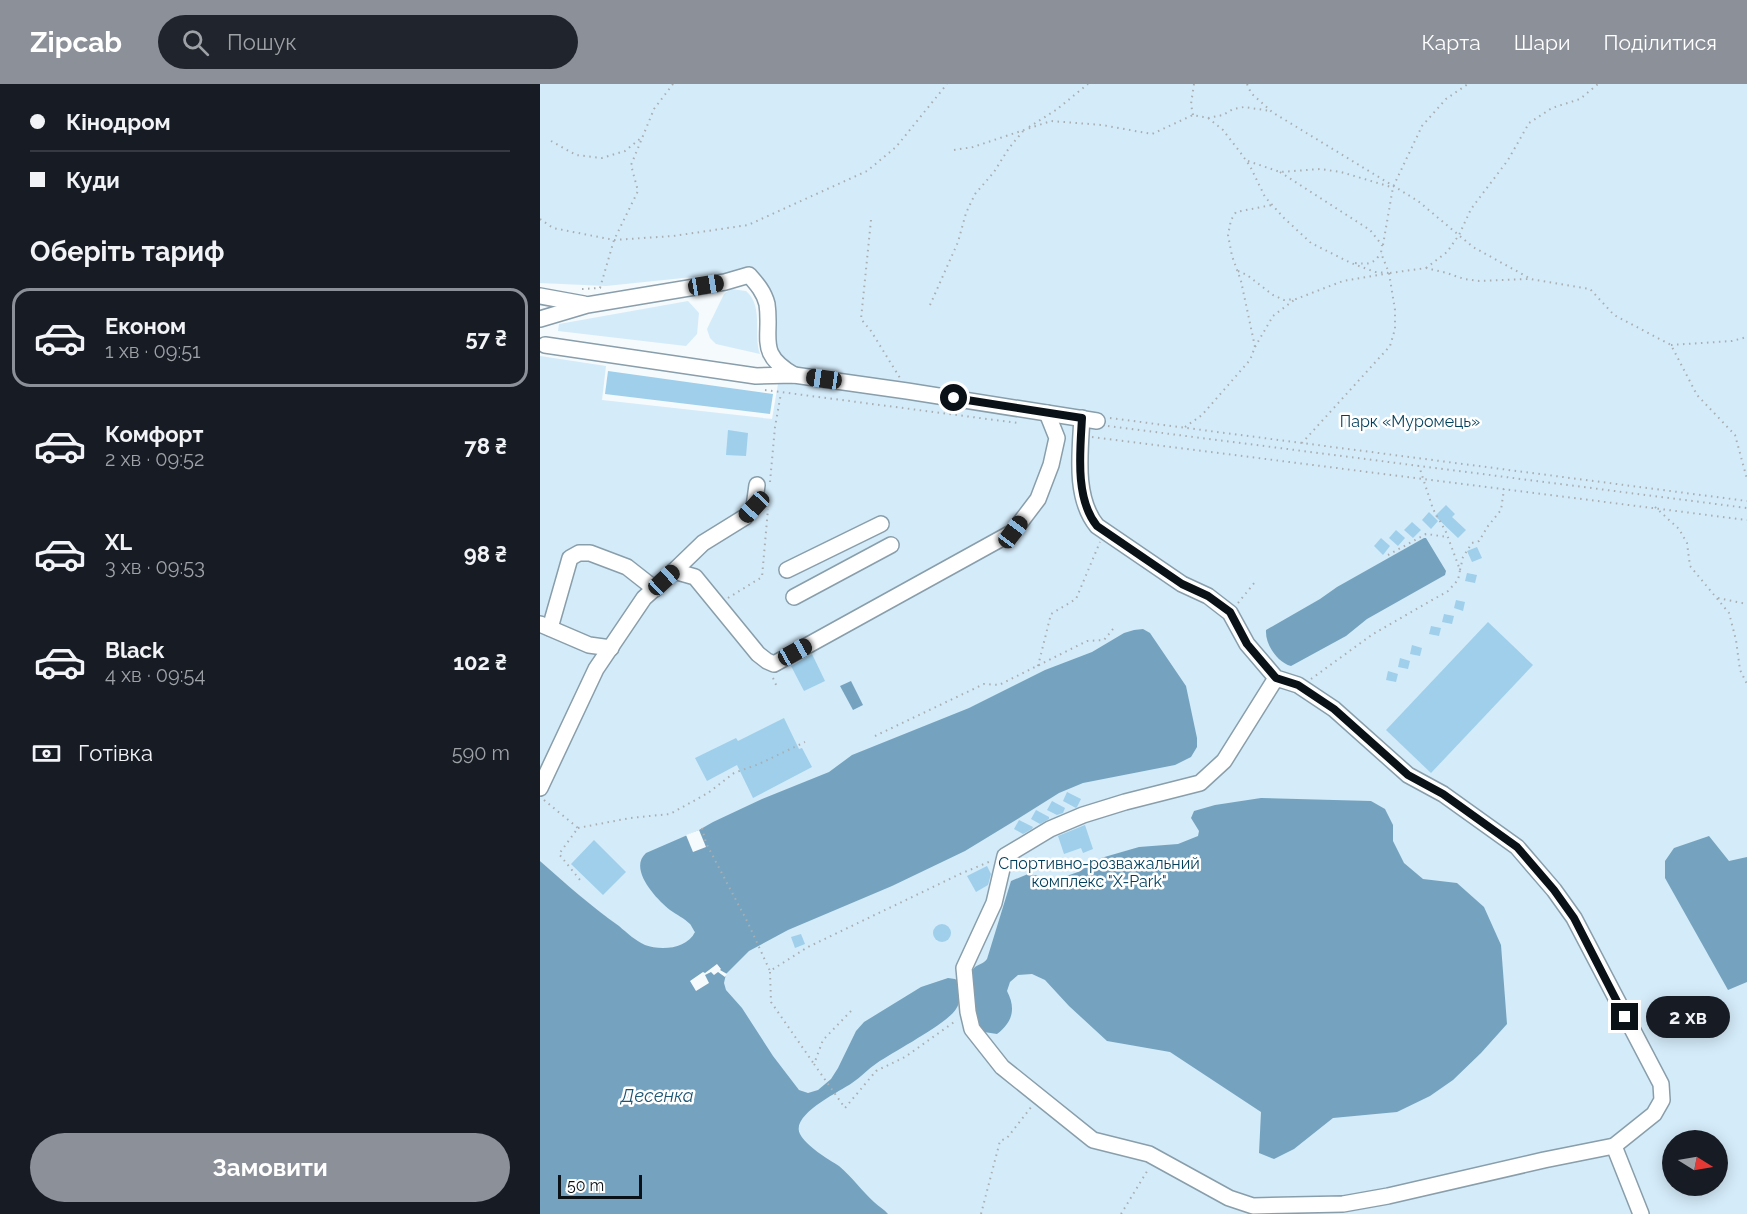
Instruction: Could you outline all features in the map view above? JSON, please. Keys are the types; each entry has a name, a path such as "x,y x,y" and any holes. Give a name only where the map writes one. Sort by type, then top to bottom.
{"street":[{"path":"540,320 587,305 725,282 749,275 759,286 767,304 770,353 783,368 794,375"},
{"path":"540,296 587,305"},
{"path":"545,345 756,376 794,375 1097,421"},
{"path":"674,571 694,577 758,654 774,664 1013,532 1038,499 1051,465 1057,438 1047,413"},
{"path":"1082,418 1081,489 1091,519 1097,526 1182,584 1208,596 1230,612 1247,644 1276,678 1298,685 1334,709 1408,775 1443,794 1517,847 1554,890 1574,918 1661,1084 1662,1100 1654,1114 1614,1146 1342,1204 1253,1206 1229,1198 1149,1154 1093,1140 1002,1067 972,1029 964,968 994,903 1005,856 1050,830 1083,815 1125,801 1200,783 1224,760 1276,678"},
{"path":"540,788 596,669 644,598 703,543 750,512 754,507 757,485"},
{"path":"787,570 881,524"},
{"path":"794,597 891,545"},
{"path":"610,648 589,645 545,626 570,558 579,553 590,553 627,567 655,589"},
{"path":"1614,1146 1641,1214"}],"path":[{"path":"600,288 614,240 638,191 631,165 654,110 673,84"},
{"path":"540,219 553,228 614,240 673,237 748,225 867,171 897,147 947,84"},
{"path":"930,305 958,242 966,213 975,194 1026,128 1056,110 1088,84"},
{"path":"1193,115 1191,104 1194,84"},
{"path":"1247,84 1251,93 1272,112 1419,201 1473,247 1532,279"},
{"path":"1352,263 1366,264 1376,261 1381,253 1393,187 1422,126 1446,99 1468,84"},
{"path":"1426,268 1447,252 1459,235 1471,209 1508,160 1529,123 1551,108 1580,99 1599,84"},
{"path":"954,150 973,147 1051,121 1102,125 1152,134 1193,115 1208,118 1244,107 1272,112"},
{"path":"1208,118 1222,130 1246,160 1272,205 1311,243 1375,272 1389,273"},
{"path":"551,141 576,155 602,158 625,151 643,136"},
{"path":"1246,160 1280,172 1370,230 1382,245 1381,253 1389,273 1395,310 1395,329 1390,346 1302,443"},
{"path":"1280,172 1320,169 1341,172 1393,187"},
{"path":"1255,347 1228,235 1231,220 1236,212 1272,205"},
{"path":"871,220 861,319 871,331 907,391"},
{"path":"1183,428 1202,416 1250,360 1273,316 1296,299 1343,281 1389,273 1426,268 1479,281 1532,279 1590,289 1614,315 1671,345 1732,341 1747,337"},
{"path":"1238,271 1247,274 1273,295 1284,300 1296,299"},
{"path":"1671,345 1697,395 1735,435 1747,479"},
{"path":"758,388 781,393 1018,423"},
{"path":"775,427 781,393"},
{"path":"1097,421 1105,418 1747,501"},
{"path":"1097,421 1104,426 1747,508"},
{"path":"1089,436 1747,520"},
{"path":"1419,466 1433,508 1448,537 1460,570"},
{"path":"1298,685 1314,678 1373,634 1448,591 1458,580 1463,557 1472,543 1479,541 1502,510 1504,489"},
{"path":"1655,507 1679,529 1686,543 1690,567 1729,613 1737,640 1740,670 1747,684"},
{"path":"1038,666 1051,614 1076,599 1104,531"},
{"path":"1388,555 1426,534 1448,537"},
{"path":"718,604 762,577"},
{"path":"1230,612 1255,582"},
{"path":"1718,598 1747,604"},
{"path":"875,736 984,684 999,685 1087,641 1104,640 1113,629"},
{"path":"580,880 559,854 578,828 630,818 670,814 708,793 734,773 805,742"},
{"path":"540,796 578,828"},
{"path":"702,828 706,843 770,971 771,1002 845,1108 876,1071 905,1057 968,1012"},
{"path":"770,971 808,947 960,874 1005,856"},
{"path":"814,1064 823,1040 851,1011"},
{"path":"981,1214 1000,1141 1007,1138 1039,1097"},
{"path":"1121,1214 1156,1158"}],"green space":[{"name":"Парк «Муромець»","path":"540,84 1747,84 1747,1214 803,1214 609,919 540,861 540,356 606,366 602,400 772,419 778,384 765,359 761,314 757,298 741,272 606,286 540,283"},
{"path":"731,289 746,291 755,304 760,354 716,344 710,338 707,329 724,294"},
{"path":"688,301 699,313 697,334 686,346 558,331 559,324"}],"water":[{"path":"1424,538 1446,571 1445,575 1367,619 1346,636 1291,666 1281,661 1273,652 1266,630"},
{"name":"Десенка","path":"1143,629 1150,633 1186,686 1197,738 1197,747 1191,757 1175,765 1083,783 1059,793 965,851 892,886 788,930 749,951 726,974 724,983 726,990 742,1008 773,1056 799,1090 808,1093 818,1090 831,1079 856,1031 864,1022 921,987 948,978 961,983 959,1003 951,1015 817,1105 802,1119 799,1127 800,1134 807,1143 839,1166 888,1214 540,1214 540,861 638,941 658,948 680,945 691,938 695,932 688,922 658,899 646,883 640,867 641,860 646,853 762,799 829,772 852,755 969,708 1045,670 1092,652 1124,633"},
{"path":"851,681 863,705 853,710 840,686"},
{"path":"1261,798 1371,801 1385,809 1393,825 1393,841 1404,863 1423,879 1457,883 1484,907 1501,945 1507,1024 1453,1080 1430,1096 1397,1112 1333,1118 1294,1149 1274,1159 1259,1153 1261,1112 1170,1052 1107,1041 1045,980 1032,974 1018,975 1010,982 1007,991 1012,1009 1007,1025 997,1034 984,1032 976,1025 970,978 975,967 987,959 1011,881 1028,874 1058,879 1078,872 1101,858 1139,847 1178,844 1198,836 1199,831 1191,818 1194,811 1215,805"},
{"path":"1709,836 1729,861 1747,857 1747,982 1728,990 1665,878 1665,861 1674,848"}],"pier":[{"path":"699,830 706,847 693,852 686,835"},
{"path":"717,964 720,970 727,974 725,977 718,972 714,975 711,972 705,975 709,983 696,991 690,981"}],"building":[{"path":"608,371 773,394 770,414 605,394"},
{"path":"728,430 748,433 746,456 726,455"},
{"path":"1446,505 1455,514 1452,517 1466,530 1458,538 1435,516"},
{"path":"1429,512 1438,521 1431,529 1422,520"},
{"path":"1412,522 1421,530 1413,538 1404,530"},
{"path":"1396,530 1405,538 1398,546 1389,538"},
{"path":"1381,538 1390,546 1383,555 1374,546"},
{"path":"1477,547 1482,558 1472,562 1467,551"},
{"path":"1467,573 1477,575 1475,583 1465,581"},
{"path":"1456,600 1465,602 1463,611 1454,608"},
{"path":"1444,614 1454,616 1452,624 1442,622"},
{"path":"1488,622 1533,665 1431,773 1386,730"},
{"path":"1431,626 1441,628 1439,636 1429,634"},
{"path":"1412,645 1422,648 1420,656 1410,654"},
{"path":"812,654 825,681 804,691 791,666"},
{"path":"1400,658 1410,661 1408,669 1398,667"},
{"path":"1388,671 1398,674 1396,682 1386,680"},
{"path":"784,718 799,749 802,748 812,767 753,798 737,765 707,781 695,758 736,738 738,741"},
{"path":"1067,792 1081,799 1076,808 1063,801"},
{"path":"1052,801 1065,808 1063,813 1057,815 1047,810"},
{"path":"1036,810 1049,819 1040,824 1031,819"},
{"path":"1019,820 1033,827 1032,829 1023,834 1014,829"},
{"path":"1085,825 1093,849 1083,853 1081,848 1064,854 1058,836"},
{"path":"594,840 626,872 603,895 571,864"},
{"path":"987,866 991,874 988,885 976,892 967,876"},
{"path":"942,924 948,927 951,933 948,939 942,942 936,939 933,933 936,927"},
{"path":"801,934 805,944 795,948 791,937"}],"route":[{"path":"954,398 1082,418 1081,489 1086,508 1097,526 1182,584 1208,596 1230,612 1247,644 1276,678 1298,685 1334,709 1408,775 1443,794 1517,847 1554,890 1574,918 1625,1017"}],"park label":[{"name":"Спортивно-розважальний комплекс \"Х-Park\"","path":"1099,872"}]}
